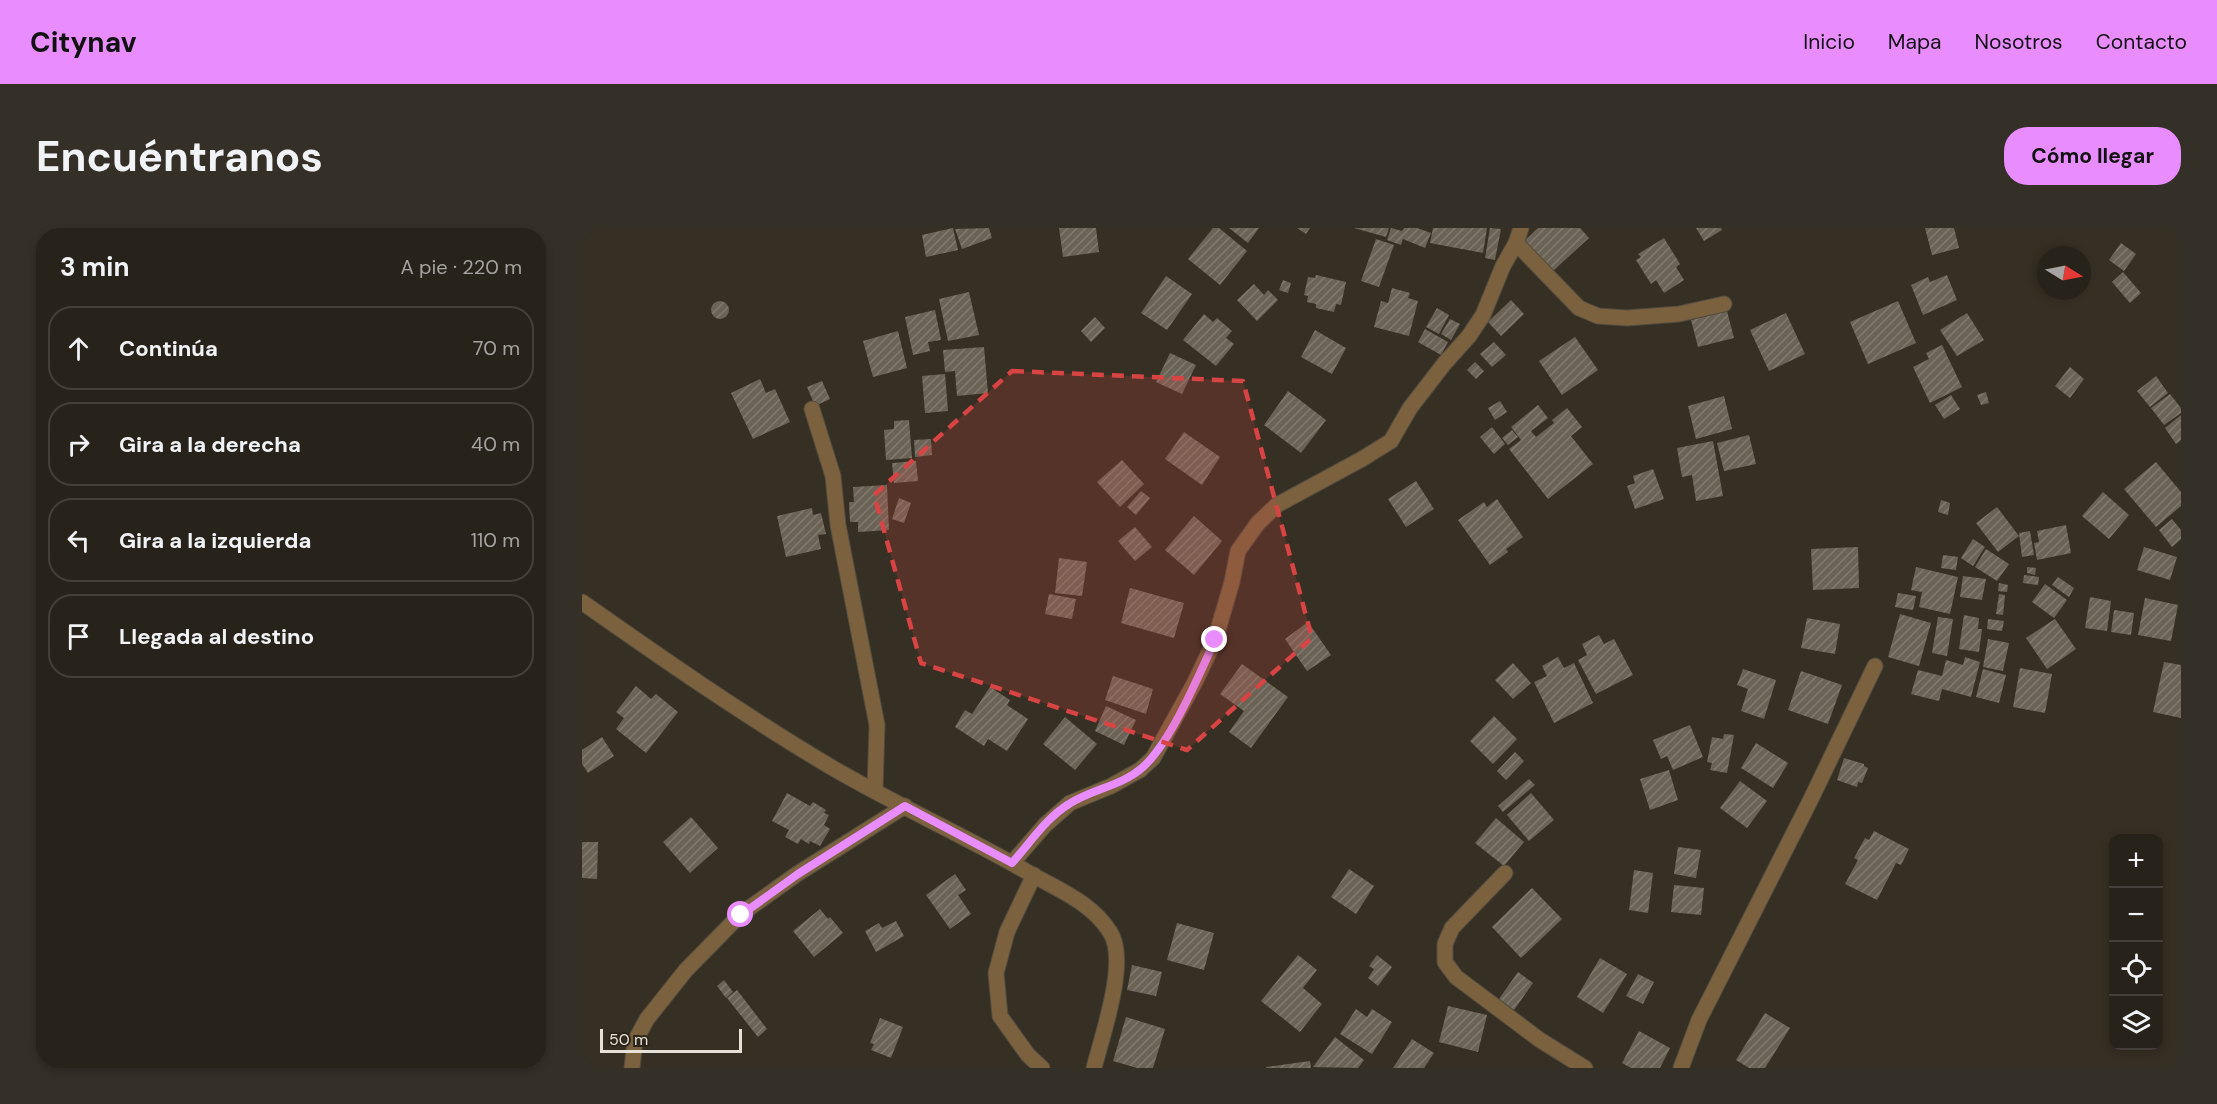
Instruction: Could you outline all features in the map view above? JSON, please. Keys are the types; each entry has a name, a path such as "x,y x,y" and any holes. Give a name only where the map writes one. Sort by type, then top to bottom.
{"street":[{"path":"1012,863 1045,825 1070,803 1131,775 1153,758 1195,682 1215,640 1232,582 1238,551 1258,523 1277,505 1391,441 1410,408 1478,322 1521,228"},
{"path":"1516,243 1579,308 1598,316 1627,318 1679,314 1724,304"},
{"path":"812,409 833,476 838,525 877,725 874,790"},
{"path":"582,602 675,667 831,767 1088,906 1111,932 1117,951 1113,992 1094,1068"},
{"path":"1681,1068 1699,1020 1811,799 1875,666"},
{"path":"632,1068 636,1041 647,1019 686,970 741,915 798,874 905,806"},
{"path":"1505,873 1452,928 1445,944 1445,962 1456,978 1540,1040 1585,1068"},
{"path":"1034,875 1007,932 996,973 1000,1016 1028,1054 1042,1068"}],"highlighted area":[{"path":"1012,371 1243,381 1312,638 1187,750 921,663 874,495"}],"building":[{"path":"953,228 958,250 926,257 922,235"},
{"path":"989,228 992,238 962,249 955,229"},
{"path":"1059,228 1096,228 1099,252 1063,257"},
{"path":"1213,228 1219,228 1247,251 1220,285 1188,259"},
{"path":"1229,228 1259,228 1248,243"},
{"path":"1297,228 1310,228 1306,234"},
{"path":"1354,228 1389,228 1386,237"},
{"path":"1391,228 1402,231 1404,228 1417,228 1431,233 1425,248 1403,239 1401,245 1387,240"},
{"path":"1433,228 1487,228 1483,253 1430,243"},
{"path":"1490,228 1501,229 1495,260 1485,258"},
{"path":"1538,228 1580,228 1589,238 1552,272 1524,241"},
{"path":"1696,228 1721,228 1722,230 1704,241"},
{"path":"1925,228 1954,228 1959,248 1932,255"},
{"path":"1664,238 1680,264 1676,267 1684,280 1664,293 1656,280 1651,284 1636,260 1641,257 1638,254"},
{"path":"1376,239 1394,245 1379,287 1361,281"},
{"path":"2121,243 2136,254 2124,271 2109,260"},
{"path":"2123,272 2141,293 2130,303 2112,282"},
{"path":"1316,275 1346,282 1341,305 1336,304 1334,312 1316,308 1316,304 1307,302 1308,296 1304,295 1308,277 1315,278"},
{"path":"1947,275 1957,300 1923,315 1911,285 1928,277 1930,282"},
{"path":"1166,276 1192,294 1167,330 1141,313"},
{"path":"1283,280 1291,283 1288,293 1279,290"},
{"path":"1254,284 1264,295 1268,290 1278,300 1257,321 1237,300"},
{"path":"1392,288 1410,293 1408,298 1418,301 1409,336 1374,327 1381,301 1388,303"},
{"path":"969,292 979,335 948,341 939,299"},
{"path":"1511,300 1524,314 1501,336 1488,322"},
{"path":"716,301 724,301 729,306 727,317 716,319 711,314 711,306"},
{"path":"1898,301 1916,343 1868,364 1850,322"},
{"path":"1437,308 1449,315 1439,334 1426,327"},
{"path":"935,310 941,340 928,342 930,351 913,355 905,317"},
{"path":"1727,311 1734,338 1698,347 1691,320"},
{"path":"1786,313 1805,354 1769,371 1750,330"},
{"path":"1967,313 1984,340 1957,356 1940,330"},
{"path":"1204,314 1213,322 1217,318 1232,331 1226,338 1234,344 1216,366 1183,340"},
{"path":"1095,317 1105,328 1091,342 1081,331"},
{"path":"1450,319 1460,324 1451,340 1441,334"},
{"path":"1425,329 1448,342 1441,355 1418,342"},
{"path":"1315,330 1346,348 1332,374 1301,357"},
{"path":"898,331 907,368 873,377 863,341"},
{"path":"1575,337 1598,370 1562,395 1539,361"},
{"path":"1494,342 1506,355 1492,367 1480,354"},
{"path":"1942,345 1962,387 1930,403 1913,367 1929,359 1926,353"},
{"path":"984,347 988,393 957,396 955,371 945,372 943,350"},
{"path":"1170,353 1196,365 1182,394 1156,382"},
{"path":"1475,362 1484,371 1476,379 1467,370"},
{"path":"2070,367 2084,379 2070,398 2055,386"},
{"path":"945,374 948,411 925,413 922,376"},
{"path":"2156,376 2168,393 2150,407 2137,391"},
{"path":"760,379 766,393 775,389 790,422 753,439 731,393"},
{"path":"822,381 830,399 815,406 807,387"},
{"path":"1288,391 1326,420 1301,453 1264,425"},
{"path":"1986,392 1989,403 1981,405 1977,395"},
{"path":"2170,394 2181,408 2181,413 2164,425 2151,408"},
{"path":"1951,395 1960,409 1944,419 1935,405"},
{"path":"1724,396 1732,429 1696,439 1688,406"},
{"path":"1500,401 1507,412 1495,420 1488,408"},
{"path":"1538,405 1548,418 1531,431 1536,437 1554,423 1552,420 1567,408 1582,427 1571,436 1593,464 1548,499 1509,449 1521,440 1511,427"},
{"path":"2181,415 2181,440 2176,444 2165,428"},
{"path":"909,420 912,458 886,460 884,430 894,429 894,421"},
{"path":"1492,427 1505,444 1494,454 1480,437"},
{"path":"1512,430 1518,437 1508,445 1502,438"},
{"path":"1184,432 1220,457 1202,485 1165,459"},
{"path":"1749,435 1756,464 1724,471 1717,443"},
{"path":"931,439 932,455 915,457 914,440"},
{"path":"1713,441 1723,496 1696,501 1692,475 1682,477 1677,448"},
{"path":"1122,460 1144,484 1120,507 1097,482"},
{"path":"916,461 918,481 894,483 892,463"},
{"path":"2156,462 2181,492 2181,506 2156,527 2124,489"},
{"path":"1653,469 1664,499 1635,509 1627,486 1635,483 1633,476"},
{"path":"1416,481 1434,509 1406,527 1388,499"},
{"path":"887,485 889,530 858,532 858,522 850,522 849,502 854,502 853,487"},
{"path":"1141,491 1150,498 1136,515 1127,507"},
{"path":"2103,492 2129,515 2109,539 2082,516"},
{"path":"899,498 911,503 904,523 892,519"},
{"path":"1497,499 1523,537 1506,549 1508,552 1490,565 1458,520 1484,502 1487,507"},
{"path":"1941,500 1950,503 1948,515 1938,512"},
{"path":"1997,507 2019,536 1998,552 1976,523"},
{"path":"812,508 813,515 821,513 826,534 818,535 821,549 786,557 777,516"},
{"path":"1194,516 1222,541 1194,575 1165,550"},
{"path":"2172,519 2181,530 2181,539 2172,547 2159,530"},
{"path":"2066,525 2071,553 2037,560 2034,543 2039,542 2037,531"},
{"path":"1135,527 1152,547 1135,561 1118,541"},
{"path":"2030,531 2034,555 2022,557 2019,533"},
{"path":"1973,539 1985,547 1973,566 1961,558"},
{"path":"1858,547 1859,588 1813,590 1811,549"},
{"path":"2144,547 2177,557 2170,580 2137,570"},
{"path":"1986,549 2009,564 1997,581 1975,567"},
{"path":"1943,555 1958,557 1956,570 1941,568"},
{"path":"1059,558 1087,562 1082,596 1055,593"},
{"path":"1916,567 1958,577 1950,614 1919,607 1922,592 1911,590"},
{"path":"2027,567 2036,568 2035,575 2027,573"},
{"path":"2024,575 2039,577 2038,585 2023,583"},
{"path":"1963,576 1986,579 1982,600 1960,597"},
{"path":"2058,577 2074,588 2069,597 2052,585"},
{"path":"1999,583 2008,585 2007,592 1998,591"},
{"path":"2045,584 2067,600 2054,618 2032,602"},
{"path":"1130,588 1184,603 1174,638 1121,623"},
{"path":"1898,593 1916,596 1913,610 1895,607"},
{"path":"1049,594 1076,599 1072,619 1045,614"},
{"path":"1999,594 2005,595 2003,615 1996,614"},
{"path":"2090,597 2111,601 2107,631 2085,628"},
{"path":"2145,598 2178,605 2171,641 2138,635"},
{"path":"2114,610 2134,613 2131,635 2111,632"},
{"path":"1900,614 1931,623 1919,666 1888,657"},
{"path":"1964,615 1979,618 1978,629 1982,629 1979,652 1959,649"},
{"path":"1938,617 1953,619 1947,656 1932,653"},
{"path":"1807,618 1840,624 1835,654 1801,648"},
{"path":"1988,619 2004,621 2002,631 1987,629"},
{"path":"2055,619 2076,649 2047,669 2026,638"},
{"path":"1308,622 1331,655 1307,671 1285,639"},
{"path":"1599,635 1604,644 1614,639 1633,675 1596,694 1578,660 1587,655 1582,644"},
{"path":"1988,639 2009,643 2003,671 1983,667"},
{"path":"1558,657 1564,668 1574,663 1593,703 1554,723 1534,682 1547,676 1542,666"},
{"path":"1965,657 1980,662 1971,697 1942,689 1939,701 1911,694 1918,670 1942,676 1946,660 1963,665"},
{"path":"2164,662 2181,665 2181,718 2153,712"},
{"path":"1513,663 1531,683 1513,699 1495,680"},
{"path":"1242,664 1288,697 1251,748 1229,732 1244,711 1220,694"},
{"path":"2020,668 2052,674 2045,713 2013,707"},
{"path":"1743,669 1776,680 1764,719 1741,711 1748,689 1737,685"},
{"path":"1983,669 2006,675 1999,703 1976,697"},
{"path":"1801,671 1842,685 1828,724 1788,710"},
{"path":"1113,676 1153,689 1146,714 1105,700"},
{"path":"636,686 651,699 656,694 678,712 646,753 616,729 624,718 616,712"},
{"path":"990,687 1010,700 1007,705 1028,719 1007,751 988,739 984,746 955,727 965,710 972,714"},
{"path":"1106,706 1136,720 1124,745 1095,731"},
{"path":"1494,716 1517,739 1493,764 1470,741"},
{"path":"1065,717 1097,744 1075,770 1043,744"},
{"path":"1690,725 1703,757 1673,770 1667,756 1661,759 1653,740"},
{"path":"1724,734 1734,735 1727,773 1710,770 1712,763 1707,762 1712,737 1723,739"},
{"path":"602,737 614,756 588,773 582,764 582,750"},
{"path":"1756,743 1788,763 1773,788 1741,768"},
{"path":"1515,752 1524,761 1506,780 1497,771"},
{"path":"1844,758 1864,764 1868,768 1862,783 1858,782 1857,787 1837,780"},
{"path":"1669,770 1678,800 1650,810 1640,779"},
{"path":"1529,779 1535,785 1503,812 1498,806"},
{"path":"1740,781 1767,801 1747,828 1720,808"},
{"path":"787,793 810,806 813,802 826,810 824,813 829,815 824,825 830,829 820,846 810,841 809,844 801,839 798,844 785,837 789,830 772,821"},
{"path":"1531,793 1554,820 1529,841 1507,815"},
{"path":"691,817 718,848 690,873 663,842"},
{"path":"1496,818 1524,842 1504,866 1475,843"},
{"path":"1874,831 1909,849 1901,865 1896,863 1877,900 1845,884 1858,860 1854,858 1865,838 1869,840"},
{"path":"582,842 598,842 597,879 582,878"},
{"path":"1678,847 1701,850 1696,878 1674,874"},
{"path":"1349,869 1374,886 1356,914 1331,897"},
{"path":"1634,870 1653,873 1648,913 1629,910"},
{"path":"955,874 966,890 958,895 971,914 950,929 926,895"},
{"path":"1674,885 1704,888 1701,915 1671,912"},
{"path":"1532,888 1562,919 1521,958 1492,927"},
{"path":"820,909 843,933 814,957 793,931"},
{"path":"896,921 904,936 876,952 865,931 879,923 882,928"},
{"path":"1177,923 1214,933 1204,970 1167,960"},
{"path":"1298,955 1317,970 1303,988 1322,1004 1300,1032 1261,1001"},
{"path":"1377,955 1392,967 1378,986 1368,978 1374,969 1369,966"},
{"path":"1600,958 1627,974 1603,1013 1577,997"},
{"path":"1132,965 1162,972 1156,996 1127,990"},
{"path":"1518,972 1533,983 1514,1010 1499,999"},
{"path":"1638,974 1654,982 1643,1004 1626,996"},
{"path":"724,980 733,992 726,998 717,986"},
{"path":"737,990 767,1029 758,1037 727,998"},
{"path":"1448,1006 1487,1015 1478,1052 1439,1042"},
{"path":"1356,1009 1367,1017 1372,1009 1392,1022 1372,1054 1340,1034"},
{"path":"1765,1013 1790,1028 1765,1068 1749,1068 1736,1060"},
{"path":"1126,1017 1165,1029 1153,1068 1137,1068 1113,1061"},
{"path":"880,1018 903,1027 891,1058 871,1050 874,1044 870,1043"},
{"path":"1639,1031 1670,1048 1660,1068 1631,1068 1622,1063"},
{"path":"1335,1037 1364,1060 1358,1068 1313,1067"},
{"path":"1412,1039 1434,1053 1424,1068 1393,1068"},
{"path":"1310,1061 1311,1068 1266,1068 1266,1067"}],"route":[{"path":"741,915 798,874 905,806 1012,863 1045,825 1070,803 1111,786 1140,770 1153,758 1195,682 1215,640"}]}
